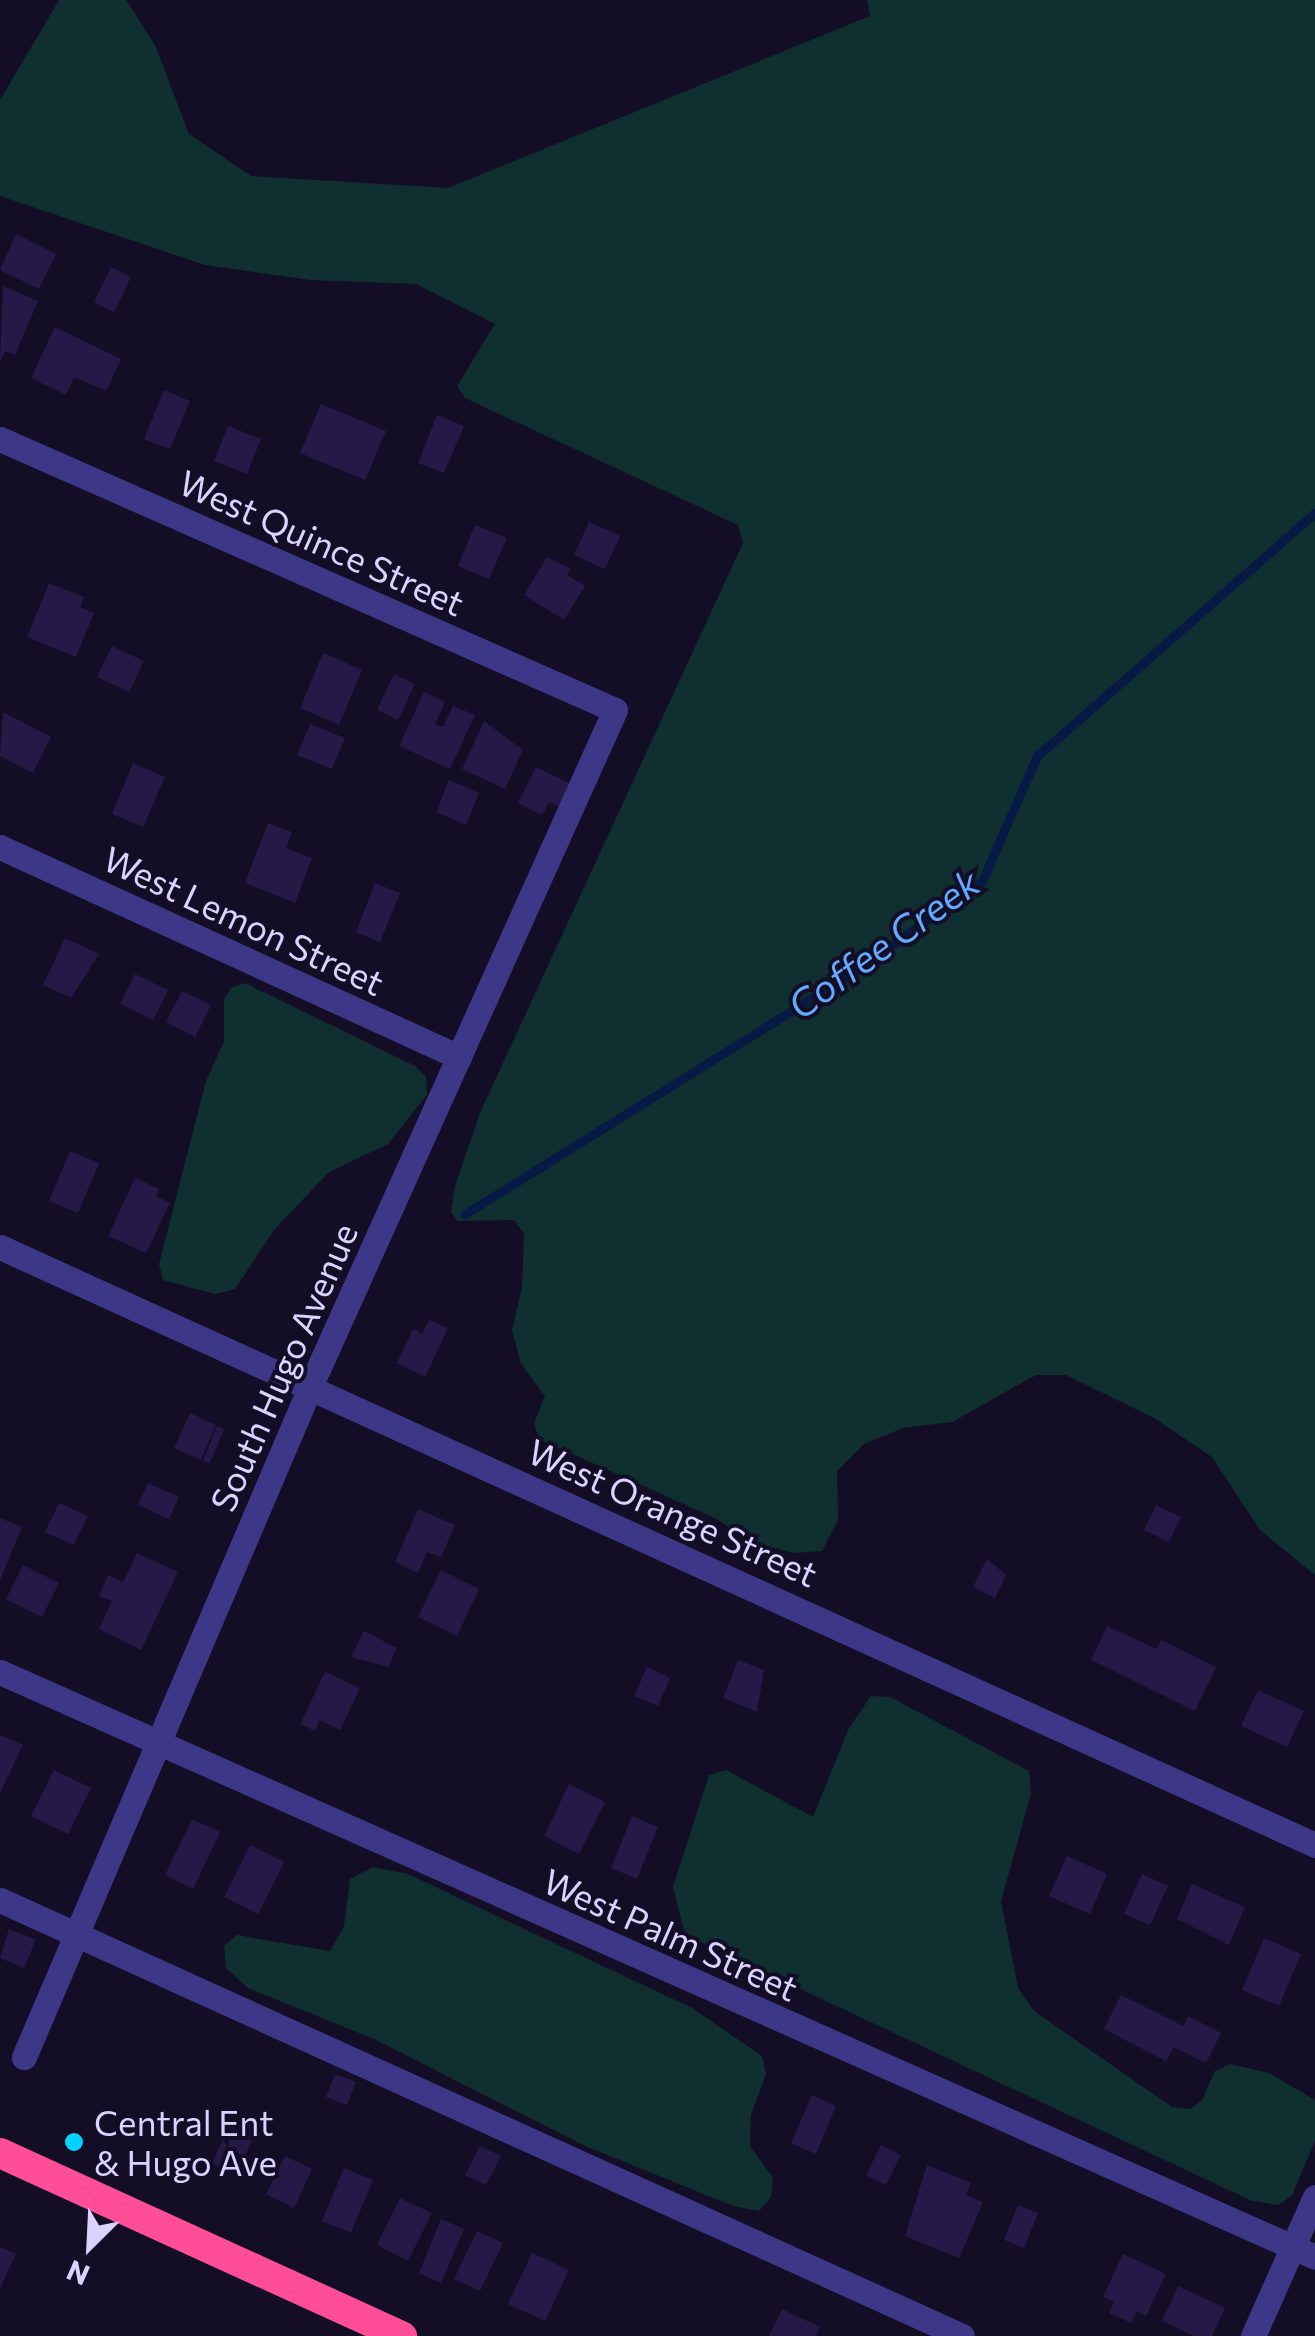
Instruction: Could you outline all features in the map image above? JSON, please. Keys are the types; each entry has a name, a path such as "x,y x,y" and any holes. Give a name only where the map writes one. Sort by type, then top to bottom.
{"highway":[{"path":"0,2153 402,2336"}],"street":[{"name":"West Quince Street","path":"0,439 615,710"},
{"name":"South Hugo Avenue","path":"24,2056 311,1386 615,710"},
{"name":"West Lemon Street","path":"0,847 459,1058"},
{"name":"West Orange Street","path":"0,1247 1315,1845"},
{"name":"West Palm Street","path":"0,1672 1304,2252"},
{"path":"0,1900 962,2336"},
{"path":"1253,2336 1304,2252 1315,2197"}],"green space":[{"path":"59,0 126,0 155,45 189,134 251,176 448,188 870,16 867,0 1315,0 1315,1575 1260,1530 1212,1457 1154,1418 1066,1375 1036,1375 952,1422 903,1428 864,1444 837,1471 838,1520 822,1551 793,1553 750,1541 717,1519 539,1439 534,1423 545,1396 521,1364 512,1330 522,1288 524,1234 514,1220 457,1221 451,1212 455,1186 480,1113 743,543 738,525 465,398 457,386 495,324 416,284 310,280 205,265 0,196 0,100"},
{"path":"245,983 415,1066 426,1077 427,1095 388,1144 329,1172 274,1230 235,1289 215,1294 163,1280 159,1264 206,1081 224,1041 224,1000 231,988"},
{"path":"871,1696 890,1697 1029,1771 1031,1794 1001,1901 1018,1988 1034,2011 1172,2107 1190,2109 1202,2100 1215,2071 1230,2064 1269,2073 1315,2100 1315,2141 1292,2195 1279,2205 1252,2201 685,1935 673,1887 709,1775 726,1770 813,1817 849,1728"},
{"path":"373,1867 408,1874 692,2008 762,2056 766,2074 751,2115 750,2146 773,2178 771,2197 759,2211 733,2206 583,2145 374,2039 248,1988 226,1968 224,1946 237,1935 330,1951 344,1926 350,1879"}],"building":[{"path":"16,234 56,254 39,289 0,270"},
{"path":"111,267 131,277 114,312 94,302"},
{"path":"3,286 38,301 15,355 5,351 0,362"},
{"path":"55,327 121,359 106,391 74,377 66,395 31,378"},
{"path":"164,390 190,401 170,449 144,439"},
{"path":"321,404 386,431 365,480 300,453"},
{"path":"437,415 464,426 444,473 418,463"},
{"path":"228,426 261,439 247,474 214,461"},
{"path":"589,522 620,536 605,569 574,555"},
{"path":"475,525 507,538 489,579 458,566"},
{"path":"547,557 571,569 567,575 585,586 564,620 524,595"},
{"path":"49,583 84,597 80,607 94,613 76,657 27,637"},
{"path":"112,646 144,661 129,692 97,677"},
{"path":"323,653 362,670 339,725 300,708"},
{"path":"394,674 415,684 398,720 377,710"},
{"path":"424,692 445,702 435,724 443,727 453,706 475,715 450,769 399,746"},
{"path":"3,712 51,737 33,773 0,756"},
{"path":"484,721 523,750 505,789 462,769"},
{"path":"310,724 345,738 332,769 297,755"},
{"path":"133,763 165,777 143,827 112,814"},
{"path":"536,767 571,784 560,807 549,802 542,815 518,803"},
{"path":"449,780 479,793 466,825 436,812"},
{"path":"268,823 292,832 286,848 312,858 295,903 245,883"},
{"path":"375,883 400,893 380,942 356,932"},
{"path":"65,938 99,954 71,998 43,985"},
{"path":"135,974 168,990 153,1020 120,1004"},
{"path":"182,991 211,1005 195,1037 166,1022"},
{"path":"70,1151 99,1163 78,1213 49,1201"},
{"path":"135,1178 159,1189 156,1196 170,1203 146,1253 108,1236"},
{"path":"429,1320 448,1328 425,1377 397,1363 413,1329 422,1334"},
{"path":"190,1413 216,1425 201,1460 174,1448"},
{"path":"217,1426 224,1429 210,1463 203,1461"},
{"path":"148,1483 179,1497 169,1519 138,1505"},
{"path":"59,1503 88,1516 74,1545 45,1532"},
{"path":"1156,1505 1181,1517 1169,1542 1144,1530"},
{"path":"418,1509 455,1525 441,1557 427,1552 418,1573 395,1562"},
{"path":"0,1518 22,1527 0,1580"},
{"path":"137,1553 178,1572 141,1650 99,1629 112,1601 99,1596 108,1575 123,1582"},
{"path":"987,1559 1006,1575 995,1598 973,1587"},
{"path":"23,1565 59,1583 42,1617 6,1599"},
{"path":"441,1570 479,1589 457,1636 418,1617"},
{"path":"1107,1626 1157,1649 1161,1640 1216,1667 1195,1711 1091,1660"},
{"path":"364,1631 397,1648 388,1667 351,1657"},
{"path":"738,1660 764,1670 757,1712 723,1698"},
{"path":"647,1667 670,1678 658,1706 634,1696"},
{"path":"325,1672 360,1688 340,1730 320,1720 315,1731 300,1724"},
{"path":"1258,1690 1304,1711 1287,1747 1241,1726"},
{"path":"0,1735 23,1745 0,1793"},
{"path":"54,1770 91,1788 68,1834 31,1816"},
{"path":"569,1784 605,1802 579,1854 544,1836"},
{"path":"632,1816 658,1827 637,1879 611,1868"},
{"path":"192,1819 220,1832 193,1889 165,1875"},
{"path":"250,1845 284,1862 258,1914 224,1897"},
{"path":"1067,1856 1107,1874 1090,1914 1049,1896"},
{"path":"1142,1874 1168,1886 1150,1925 1124,1914"},
{"path":"1192,1884 1245,1907 1229,1945 1177,1919"},
{"path":"9,1929 36,1940 24,1968 0,1958"},
{"path":"1264,1938 1301,1954 1279,2006 1242,1990"},
{"path":"1121,1995 1183,2026 1188,2016 1221,2033 1206,2063 1174,2047 1166,2061 1104,2029"},
{"path":"335,2074 356,2082 347,2105 326,2097"},
{"path":"812,2095 836,2106 816,2154 791,2143"},
{"path":"234,2116 258,2128 236,2175 212,2163"},
{"path":"881,2145 901,2155 886,2185 866,2175"},
{"path":"480,2146 501,2156 486,2185 465,2175"},
{"path":"285,2156 312,2169 294,2208 266,2194"},
{"path":"927,2165 971,2183 966,2195 983,2202 959,2258 905,2236"},
{"path":"344,2168 373,2180 351,2233 322,2221"},
{"path":"400,2198 432,2213 408,2261 377,2245"},
{"path":"1018,2205 1038,2213 1024,2248 1004,2240"},
{"path":"441,2219 464,2229 441,2283 419,2273"},
{"path":"477,2231 503,2243 480,2291 454,2279"},
{"path":"0,2247 16,2254 0,2288"},
{"path":"532,2253 569,2270 545,2321 508,2304"},
{"path":"1123,2254 1166,2274 1146,2316 1137,2311 1131,2323 1109,2313 1114,2302 1103,2297"},
{"path":"1178,2286 1225,2308 1212,2336 1194,2336 1162,2321"},
{"path":"782,2309 820,2327 816,2336 769,2336"}],"waterway":[{"name":"Coffee Creek","path":"465,1214 854,972 982,881 1037,756 1315,513"}],"place":[{"name":"Central Ent & Hugo Ave","path":"74,2142"}]}
